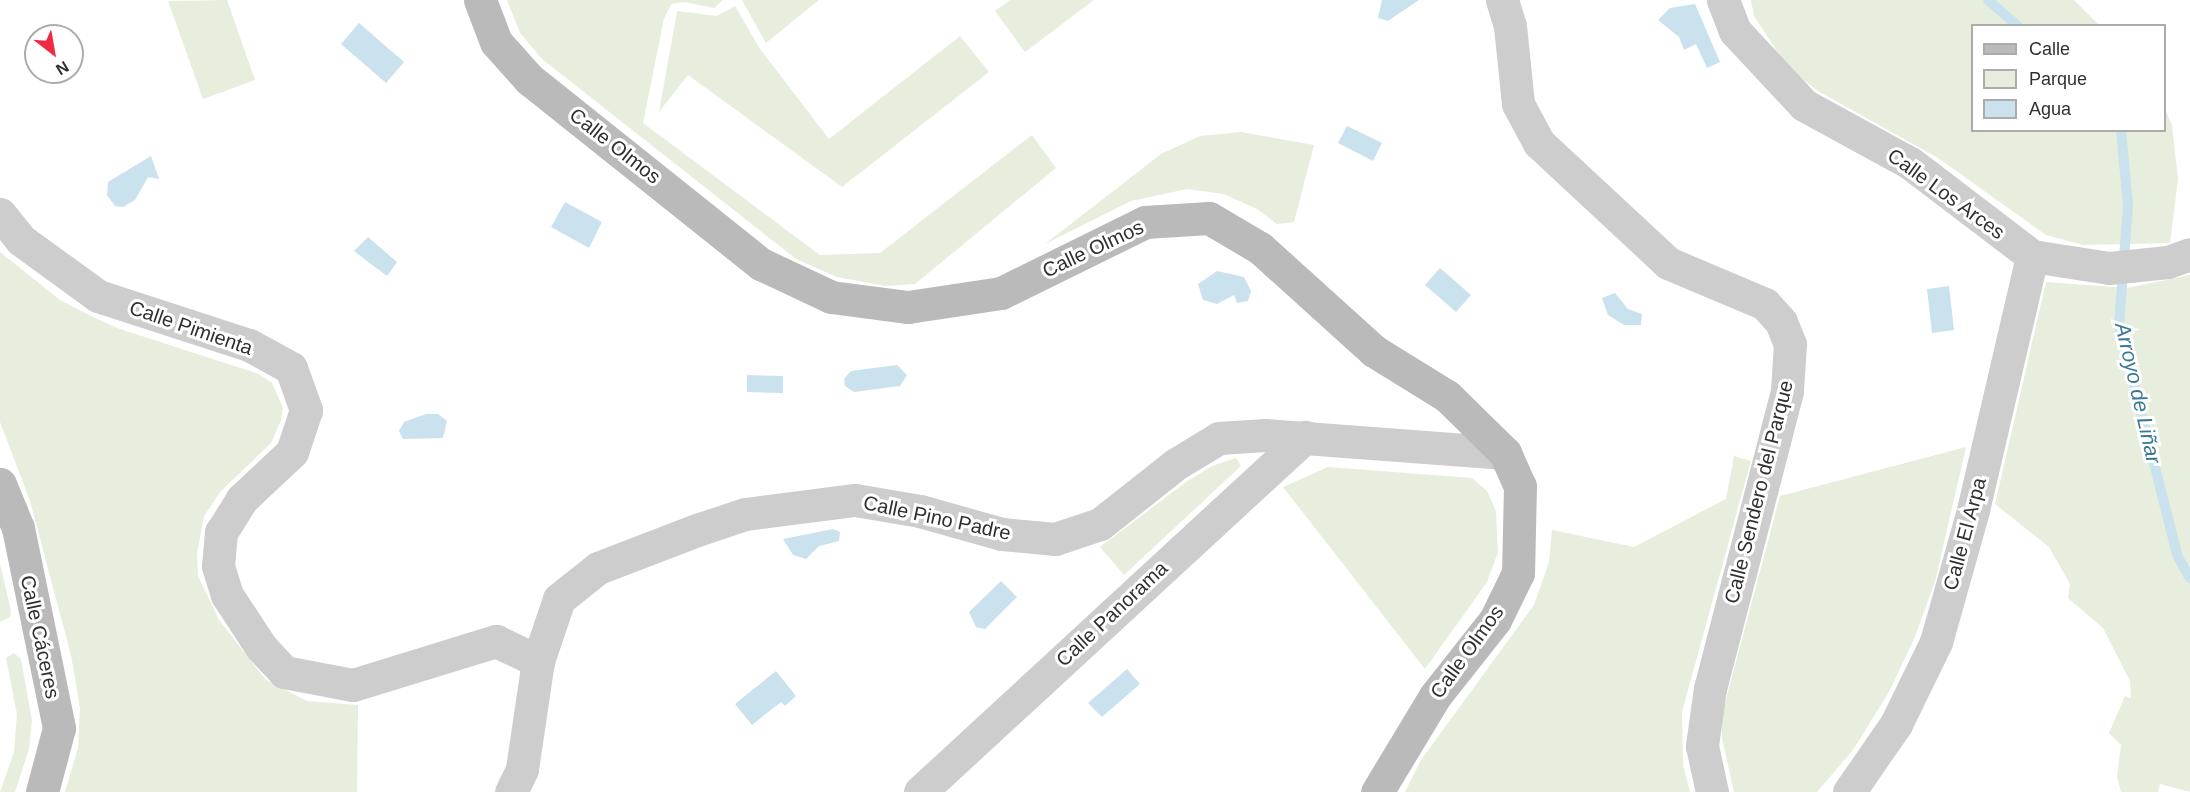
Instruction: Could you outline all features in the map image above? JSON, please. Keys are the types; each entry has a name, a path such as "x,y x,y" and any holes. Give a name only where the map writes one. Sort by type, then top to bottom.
{"street":[{"name":"Calle Olmos","path":"480,0 496,42 529,79 761,264 831,297 908,308 1001,293 1145,222 1209,218 1260,248 1374,351 1447,396 1505,453 1520,486 1518,573 1495,620 1435,696 1377,792"},
{"name":"Calle Sendero del Parque","path":"1502,0 1510,26 1518,104 1539,143 1668,263 1766,304 1781,322 1790,344 1787,391 1710,688 1702,746 1712,792"},
{"name":"Calle Los Arces","path":"1723,0 1735,31 1804,105 1910,162 2041,258 2109,268 2179,258"},
{"name":"Calle Pimienta","path":"0,214 21,240 98,296 249,345 291,368 306,410 292,452 242,499 221,532 218,566 227,595 261,647 284,672 353,685 496,641 538,661"},
{"name":"Calle El Arpa","path":"1849,792 1896,724 1936,642 2041,258"},
{"name":"Calle Pino Padre","path":"511,792 522,769 538,661 559,599 598,568 745,514 855,500 920,511 1002,534 1055,539 1100,524 1176,464 1219,438 1265,435 1305,437 1505,453"},
{"name":"Calle Panorama","path":"920,792 1305,437"},
{"name":"Calle Cáceres","path":"0,484 18,528 59,728 42,792"}],"green space":[{"path":"227,0 255,80 203,99 168,1"},
{"path":"507,0 723,0 714,8 684,2 671,4 664,19 643,123 820,255 880,253 1032,135 1056,168 915,284 885,286 837,277 796,259 542,59 520,33"},
{"path":"742,0 819,0 766,43"},
{"path":"1010,0 1094,0 1025,52 995,11"},
{"path":"1751,0 2074,0 2098,24 1971,24 1971,132 2166,132 2166,111 2172,125 2178,179 2170,243 2083,245 2046,235 1938,158 1818,91 1788,68 1754,16"},
{"path":"735,6 760,49 829,139 960,36 989,72 842,187 688,75 659,112 677,11 717,16"},
{"path":"1241,132 1314,145 1294,222 1277,224 1257,209 1224,194 1187,189 1131,201 1045,244 1161,154 1200,136"},
{"path":"0,252 60,300 89,315 117,328 259,374 272,383 283,408 281,420 271,443 221,491 204,516 197,554 198,576 219,620 266,680 307,701 358,705 357,792 65,792 78,748 80,708 71,655 30,501 0,422"},
{"path":"2190,275 2190,792 2160,784 2158,792 2121,792 2117,777 2121,745 2109,733 2125,696 2131,698 2130,681 2103,628 2068,598 2070,584 2049,547 1995,504 2046,282 2127,288"},
{"path":"1966,447 1935,582 1914,639 1889,692 1853,750 1817,792 1734,792 1722,738 1722,714 1780,496"},
{"path":"1734,456 1751,461 1682,712 1683,765 1690,792 1405,792 1421,760 1534,605 1549,562 1552,530 1634,547 1726,499"},
{"path":"1236,458 1241,466 1124,575 1100,547 1186,482 1212,466"},
{"path":"1328,467 1472,478 1487,491 1496,511 1498,552 1487,582 1425,669 1283,487"},
{"path":"0,564 11,611 10,617 0,622"},
{"path":"14,653 21,659 32,721 29,749 15,792 0,792 14,752 17,714 6,658"}],"water":[{"path":"1382,0 1419,0 1388,21 1378,18"},
{"path":"1695,4 1720,62 1707,68 1696,44 1684,50 1679,37 1658,20 1670,8"},
{"path":"359,23 404,62 386,83 341,44"},
{"path":"1347,126 1382,143 1373,161 1338,143"},
{"path":"151,156 159,179 148,177 135,200 123,207 115,206 107,195 108,182"},
{"path":"565,202 602,222 589,248 551,227"},
{"path":"368,237 397,262 387,276 354,251"},
{"path":"1440,268 1471,295 1456,312 1425,285"},
{"path":"1217,271 1244,277 1251,291 1248,301 1237,303 1234,295 1217,304 1203,300 1198,284"},
{"path":"1949,286 1954,330 1932,333 1927,289"},
{"path":"1615,293 1628,309 1642,314 1641,325 1624,325 1608,315 1602,298"},
{"path":"897,365 907,375 900,386 854,392 845,386 844,379 851,371"},
{"path":"747,375 783,376 783,393 747,392"},
{"path":"426,414 438,414 447,421 443,438 403,439 399,431 404,422"},
{"path":"833,529 840,532 839,541 819,546 806,559 793,555 783,539"},
{"path":"1001,581 1017,597 985,629 976,627 969,612"},
{"path":"1127,669 1140,684 1102,717 1088,703"},
{"path":"776,671 796,696 785,706 781,702 752,725 735,704"}],"waterway":[{"name":"Arroyo de Liñar","path":"1988,0 2016,24"},
{"name":"Arroyo de Liñar","path":"2121,132 2128,205 2119,325 2177,555 2190,578"}]}
